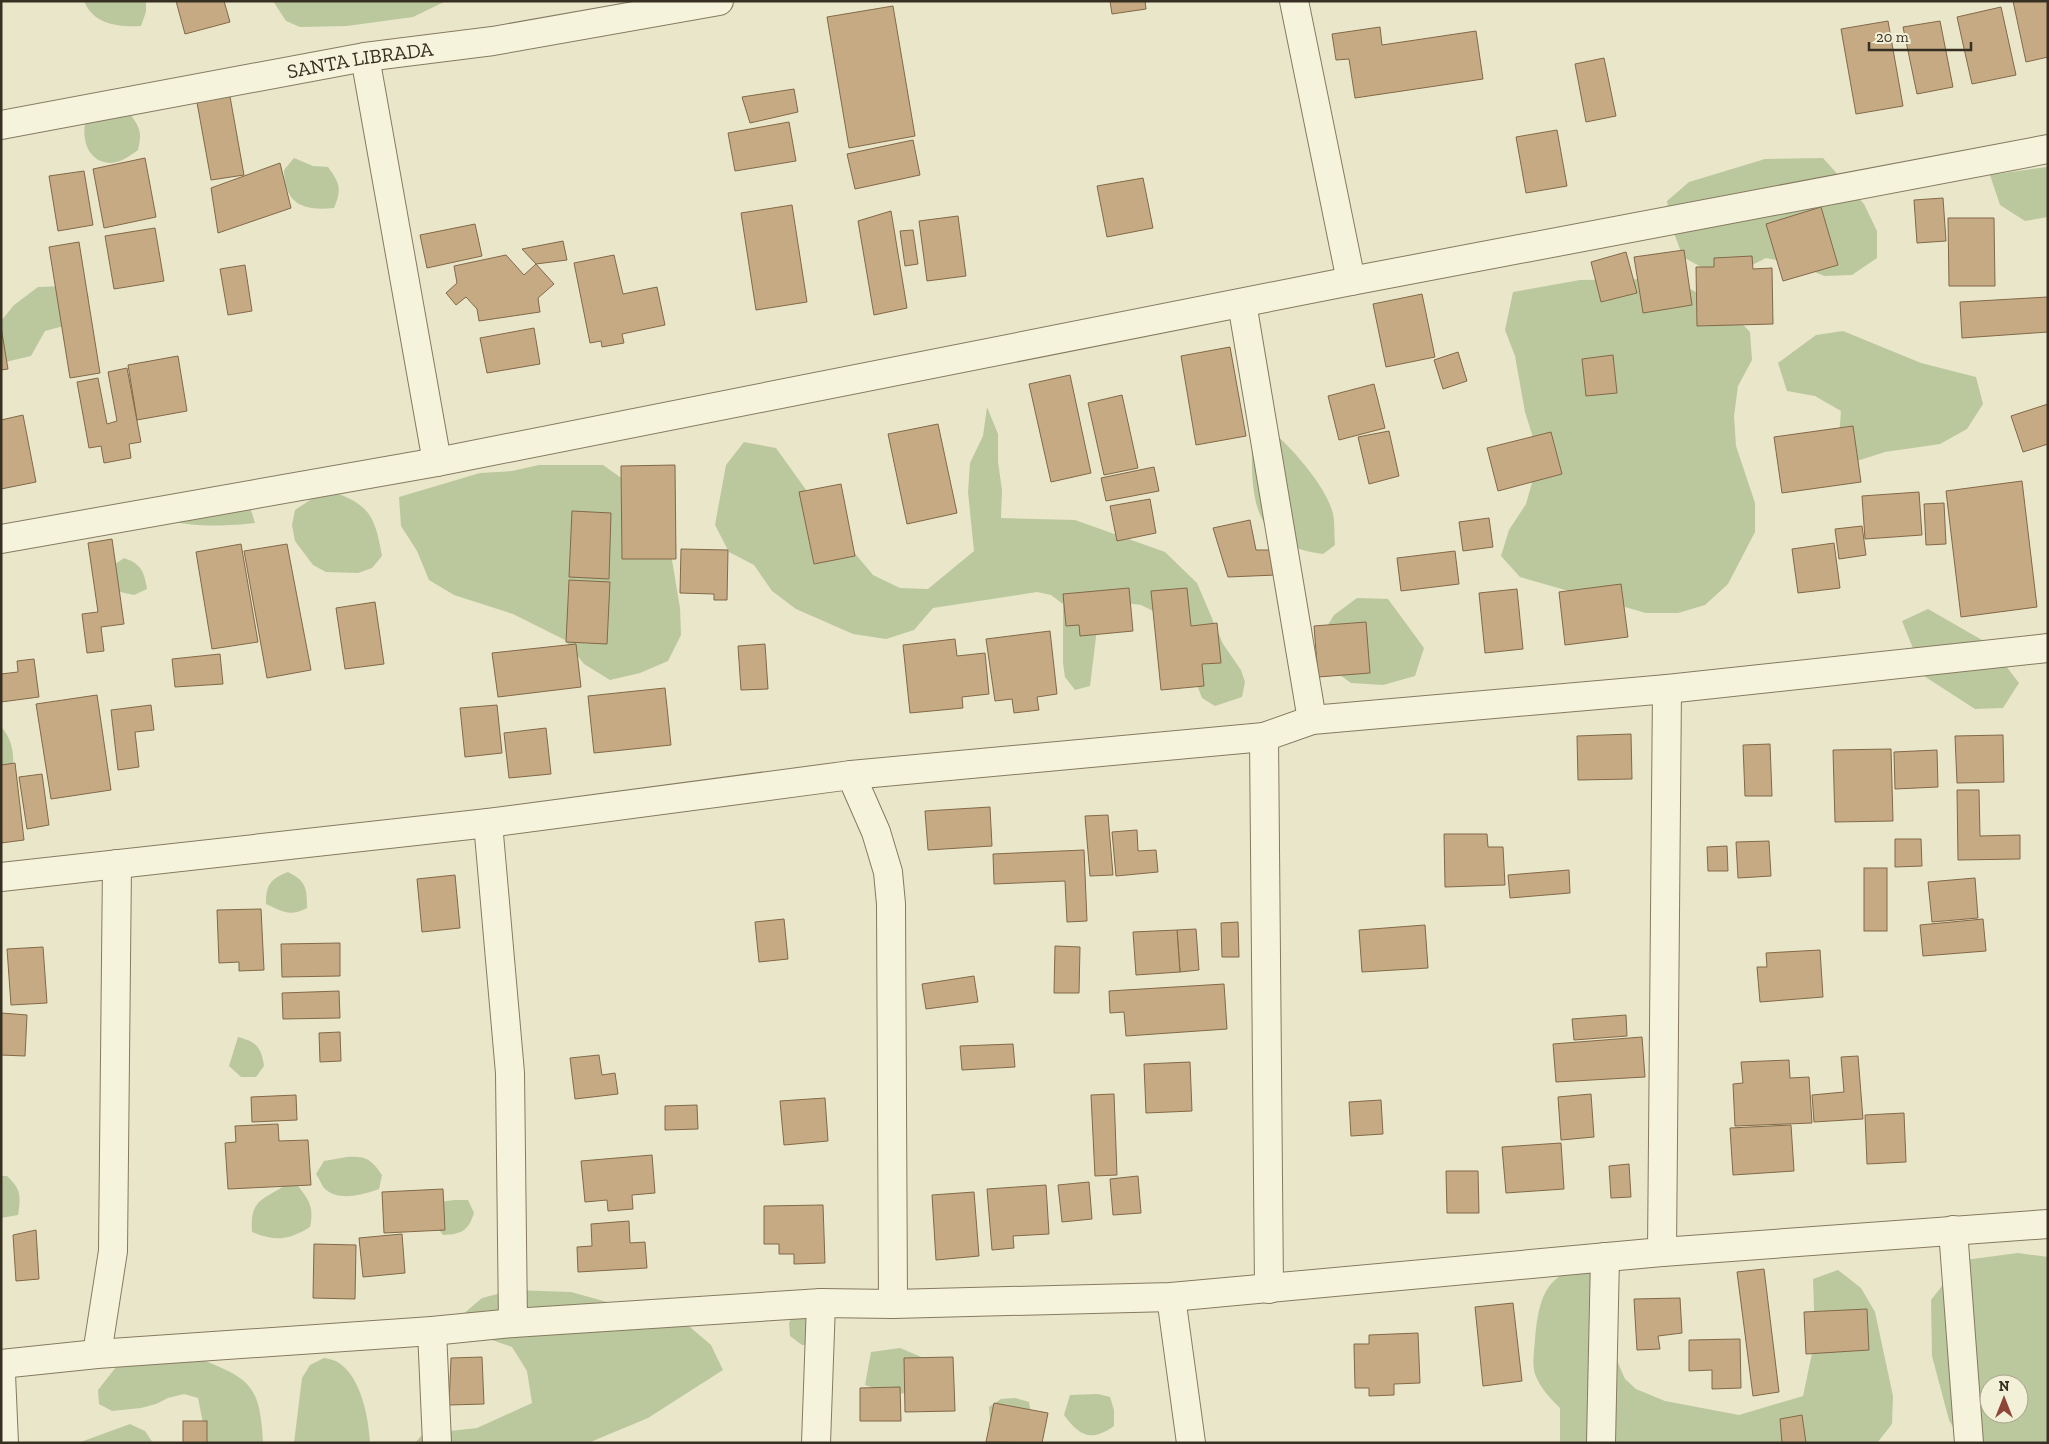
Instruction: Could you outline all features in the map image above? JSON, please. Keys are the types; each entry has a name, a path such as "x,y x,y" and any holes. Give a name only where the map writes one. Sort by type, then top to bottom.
{"street":[{"name":"SANTA LIBRADA","path":"1,125 365,57 493,41 719,1"},
{"path":"1294,1 1350,281"},
{"path":"365,57 437,462"},
{"path":"1,539 437,462 1350,281 2048,149"},
{"path":"1242,303 1312,720"},
{"path":"1,877 488,823 851,775 1264,737 1312,720 1667,689 2048,648 2048,669"},
{"path":"1662,1252 1667,689"},
{"path":"1264,737 1269,1289"},
{"path":"851,775 876,832 888,872 890,904 893,1304"},
{"path":"488,823 510,1073 514,1323"},
{"path":"97,1354 113,1251 117,864"},
{"path":"1,1364 97,1354 432,1331 514,1323 821,1303 893,1304 1171,1297 1662,1252 2048,1224"},
{"path":"1953,1230 1969,1443"},
{"path":"1601,1443 1606,1258"},
{"path":"1171,1297 1191,1443"},
{"path":"816,1443 821,1303"},
{"path":"432,1331 437,1443"},
{"path":"1,1374 4,1443"}],"green space":[{"path":"84,1 146,1 146,12 141,26 115,25 100,20 88,9"},
{"path":"273,1 446,1 413,17 347,26 300,27 286,21"},
{"path":"127,110 139,129 138,150 126,158 112,163 98,159 86,144 85,123"},
{"path":"294,158 313,166 328,167 337,182 339,191 334,208 323,209 304,206 292,198 285,182 284,170"},
{"path":"1823,158 1864,204 1877,231 1877,258 1852,275 1824,276 1797,264 1766,258 1738,272 1710,272 1683,257 1672,228 1667,201 1689,182 1765,159"},
{"path":"2047,167 2048,217 2025,221 2000,205 1990,175"},
{"path":"1651,279 1681,284 1729,310 1750,332 1752,360 1738,386 1734,416 1736,446 1755,503 1755,532 1728,584 1705,605 1678,613 1646,613 1520,577 1501,556 1509,530 1526,504 1535,472 1535,444 1525,412 1515,356 1505,330 1513,292 1580,280"},
{"path":"64,286 89,296 75,323 45,331 31,356 1,363 1,321 14,305 38,287"},
{"path":"1843,331 1921,363 1976,377 1983,404 1967,429 1940,444 1885,452 1857,461 1839,438 1841,411 1815,396 1787,391 1778,363 1816,335"},
{"path":"987,407 998,434 998,462 1002,490 1001,518 1075,520 1165,552 1197,583 1223,644 1241,670 1245,682 1242,697 1215,706 1202,698 1191,669 1186,627 1141,605 1110,601 1097,629 1090,686 1075,690 1065,677 1063,663 1063,604 1051,595 1037,592 933,608 914,630 886,639 853,634 796,609 772,591 754,565 729,552 715,525 726,465 744,442 776,448 832,526 873,575 900,588 928,589 974,551 968,492 970,463 983,436"},
{"path":"1270,429 1307,468 1324,492 1329,503 1334,518 1335,545 1323,554 1300,549 1282,541 1270,530 1261,517 1253,482 1252,441"},
{"path":"539,465 603,465 648,497 671,554 680,608 681,635 668,661 640,673 610,680 584,664 565,640 513,614 454,595 429,580 417,551 401,526 399,497 480,473 512,471"},
{"path":"333,492 356,502 373,522 382,556 372,568 358,573 326,572 313,565 295,541 292,525 295,510 319,494"},
{"path":"240,501 251,510 255,523 198,525 165,519"},
{"path":"124,558 141,569 145,577 147,589 134,595 120,592 111,579 111,567"},
{"path":"1357,598 1388,599 1424,648 1415,676 1383,685 1351,683 1325,664 1321,636 1334,615"},
{"path":"1928,609 1989,644 2019,683 2003,708 1975,709 1924,676 1902,621"},
{"path":"1,727 10,742 13,754 13,771 1,779"},
{"path":"288,872 302,882 307,895 307,908 291,913 266,904 270,884 277,877"},
{"path":"238,1037 254,1043 261,1054 264,1066 256,1077 241,1077 229,1066"},
{"path":"347,1157 364,1158 375,1165 382,1175 379,1189 358,1195 343,1196 336,1195 324,1188 316,1174 324,1161"},
{"path":"1,1176 7,1176 19,1193 18,1215 1,1218"},
{"path":"284,1186 298,1186 306,1196 312,1215 310,1227 295,1235 282,1238 268,1237 252,1232 253,1214 258,1203"},
{"path":"468,1200 474,1213 467,1228 455,1234 443,1235 434,1223 440,1202"},
{"path":"2018,1253 2048,1257 2048,1443 1962,1443 1949,1420 1932,1356 1931,1300 1957,1261"},
{"path":"1586,1268 1598,1275 1612,1349 1625,1379 1636,1389 1665,1401 1739,1415 1803,1396 1815,1339 1813,1279 1838,1270 1861,1288 1875,1312 1893,1396 1892,1424 1877,1443 1560,1443 1560,1408 1542,1388 1534,1370 1536,1327 1541,1302 1552,1283 1561,1275 1572,1270"},
{"path":"513,1290 571,1292 665,1318 690,1327 711,1345 723,1370 648,1418 588,1443 415,1443 423,1434 477,1428 532,1403 527,1371 512,1347 483,1337 462,1315 482,1298"},
{"path":"795,1310 824,1311 818,1344 802,1345 790,1336 789,1323"},
{"path":"900,1348 926,1359 928,1387 896,1395 865,1385 871,1352"},
{"path":"196,1357 228,1371 248,1385 259,1407 263,1443 204,1443 204,1428 198,1398 184,1394 141,1408 112,1411 99,1404 98,1390 120,1362"},
{"path":"324,1358 339,1363 347,1369 353,1378 366,1411 370,1443 294,1443 302,1378 310,1365"},
{"path":"1098,1394 1110,1397 1114,1410 1114,1426 1098,1434 1092,1435 1080,1432 1064,1415 1070,1395"},
{"path":"1015,1398 1029,1402 1031,1415 999,1431 990,1420 989,1407 1001,1399"},
{"path":"130,1424 145,1431 153,1443 78,1443"}],"building":[{"path":"176,1 224,1 230,22 185,34"},
{"path":"1110,1 1145,1 1146,9 1112,14"},
{"path":"2013,1 2048,1 2048,57 2026,62"},
{"path":"893,6 915,136 849,148 827,17"},
{"path":"2001,7 2016,75 1972,84 1957,17"},
{"path":"1888,21 1903,106 1856,114 1841,29"},
{"path":"1940,21 1953,87 1917,94 1903,27"},
{"path":"1380,27 1382,45 1476,31 1483,79 1355,98 1349,59 1336,60 1332,34"},
{"path":"1604,58 1616,116 1586,122 1575,64"},
{"path":"794,89 798,112 750,123 742,97"},
{"path":"229,91 244,175 211,180 196,97"},
{"path":"789,122 796,161 735,171 728,133"},
{"path":"1557,130 1567,186 1526,193 1516,137"},
{"path":"913,140 920,175 855,189 847,154"},
{"path":"145,158 156,217 104,228 93,169"},
{"path":"280,163 291,208 218,233 211,188"},
{"path":"84,171 93,225 58,231 49,176"},
{"path":"1143,178 1153,228 1107,237 1097,186"},
{"path":"1943,198 1946,241 1917,243 1914,200"},
{"path":"792,205 807,302 756,310 741,213"},
{"path":"1821,207 1838,265 1783,281 1766,224"},
{"path":"891,211 907,308 874,315 858,221"},
{"path":"958,216 966,276 927,281 919,221"},
{"path":"1948,218 1994,218 1995,286 1949,286"},
{"path":"475,224 482,256 427,268 420,235"},
{"path":"155,228 164,281 114,289 105,236"},
{"path":"913,230 918,264 905,266 900,231"},
{"path":"563,241 567,260 536,264 522,249"},
{"path":"79,242 100,373 70,378 49,247"},
{"path":"1684,250 1692,305 1643,313 1634,257"},
{"path":"1626,252 1637,293 1601,302 1591,262"},
{"path":"506,255 524,275 536,264 554,284 538,298 540,312 479,321 477,309 466,297 456,305 446,293 457,283 454,266"},
{"path":"614,255 623,294 657,287 665,325 622,334 624,343 602,347 601,341 590,343 574,263"},
{"path":"1752,256 1753,269 1772,268 1773,324 1697,326 1696,267 1714,267 1714,258"},
{"path":"245,265 252,311 228,315 220,269"},
{"path":"1422,294 1435,357 1386,367 1373,304"},
{"path":"2048,297 2048,332 1962,338 1960,302"},
{"path":"1,327 8,369 1,370"},
{"path":"534,328 540,364 487,373 480,338"},
{"path":"1230,347 1246,436 1196,445 1181,356"},
{"path":"1458,352 1467,381 1443,389 1434,360"},
{"path":"1613,355 1617,393 1586,396 1582,359"},
{"path":"178,356 187,411 137,420 128,365"},
{"path":"127,368 141,442 129,444 131,458 104,463 101,446 89,448 77,382 98,378 107,424 117,421 108,372"},
{"path":"1070,375 1091,473 1051,482 1029,384"},
{"path":"1374,384 1385,428 1339,440 1328,396"},
{"path":"1122,395 1138,468 1104,475 1088,403"},
{"path":"2048,404 2048,444 2023,452 2011,416"},
{"path":"23,415 36,482 1,489 1,420"},
{"path":"938,424 957,513 907,524 888,434"},
{"path":"1853,426 1861,482 1782,493 1774,437"},
{"path":"1389,431 1399,476 1369,484 1358,437"},
{"path":"1551,432 1562,474 1498,491 1487,448"},
{"path":"675,465 676,559 622,559 621,466"},
{"path":"1154,467 1159,491 1106,501 1101,478"},
{"path":"2022,481 2037,607 1961,617 1946,491"},
{"path":"841,484 855,556 814,564 799,492"},
{"path":"1919,492 1922,535 1865,539 1862,496"},
{"path":"1150,499 1156,533 1117,541 1110,506"},
{"path":"1944,503 1946,544 1926,545 1924,504"},
{"path":"572,511 611,513 609,579 569,577"},
{"path":"1489,518 1493,547 1463,551 1459,522"},
{"path":"1250,520 1256,550 1269,550 1276,575 1228,577 1213,528"},
{"path":"1862,526 1866,555 1839,559 1835,529"},
{"path":"112,539 124,624 101,627 104,651 87,653 82,614 98,612 88,543"},
{"path":"1834,543 1840,588 1798,593 1792,549"},
{"path":"241,544 258,642 212,649 196,552"},
{"path":"287,544 311,670 267,678 244,551"},
{"path":"681,549 728,550 727,600 714,600 714,594 680,593"},
{"path":"1455,551 1459,584 1401,591 1397,558"},
{"path":"569,580 610,582 607,644 566,642"},
{"path":"1621,584 1628,637 1565,645 1559,592"},
{"path":"1129,588 1133,631 1080,636 1079,625 1066,626 1063,594"},
{"path":"1187,588 1191,626 1217,623 1221,663 1202,664 1204,686 1161,690 1151,591"},
{"path":"1517,589 1523,649 1485,653 1479,593"},
{"path":"375,602 384,664 345,669 336,608"},
{"path":"1366,622 1370,673 1318,677 1314,626"},
{"path":"1050,631 1057,694 1037,697 1039,710 1014,713 1012,699 995,701 986,639"},
{"path":"955,639 957,656 985,653 989,694 962,697 963,708 910,713 903,645"},
{"path":"576,644 581,687 498,697 492,653"},
{"path":"765,644 768,689 741,690 738,646"},
{"path":"220,654 223,684 175,687 172,659"},
{"path":"34,659 39,697 1,702 1,674 18,672 17,661"},
{"path":"665,688 671,745 594,753 588,696"},
{"path":"97,695 111,790 51,799 36,704"},
{"path":"151,705 154,730 135,732 139,767 118,770 111,710"},
{"path":"497,705 502,753 465,757 460,708"},
{"path":"546,728 551,774 509,778 504,733"},
{"path":"1631,734 1632,779 1578,780 1577,736"},
{"path":"2003,735 2004,782 1957,783 1955,736"},
{"path":"1770,744 1772,796 1745,796 1743,745"},
{"path":"1891,749 1893,821 1835,822 1833,750"},
{"path":"1937,750 1938,787 1895,789 1894,752"},
{"path":"15,763 24,840 1,843 1,765"},
{"path":"42,774 49,825 27,829 19,777"},
{"path":"1957,790 1979,790 1980,836 2020,835 2020,859 1958,860"},
{"path":"990,807 992,846 928,850 925,811"},
{"path":"1108,815 1113,875 1090,876 1085,816"},
{"path":"1137,830 1138,851 1156,850 1158,872 1116,876 1112,832"},
{"path":"1444,834 1487,834 1488,847 1503,847 1505,885 1445,887"},
{"path":"1895,839 1921,839 1922,866 1895,867"},
{"path":"1769,841 1771,876 1738,878 1736,842"},
{"path":"1727,846 1728,871 1708,871 1707,847"},
{"path":"1084,850 1087,921 1067,922 1065,881 994,884 993,854"},
{"path":"1864,868 1887,868 1887,931 1864,931"},
{"path":"1569,870 1570,893 1510,898 1508,875"},
{"path":"455,875 460,928 422,932 417,879"},
{"path":"1975,878 1978,918 1932,922 1928,882"},
{"path":"261,909 264,970 239,971 239,962 219,963 217,910"},
{"path":"784,919 788,959 759,962 755,922"},
{"path":"1983,919 1986,951 1923,956 1920,925"},
{"path":"1238,922 1239,957 1222,957 1221,923"},
{"path":"1425,925 1428,968 1362,972 1359,930"},
{"path":"1196,929 1199,970 1180,972 1177,930"},
{"path":"1177,930 1180,972 1136,975 1133,932"},
{"path":"340,943 340,976 282,977 281,944"},
{"path":"1055,946 1080,947 1079,993 1054,993"},
{"path":"43,947 47,1003 11,1005 7,949"},
{"path":"1820,950 1823,997 1760,1002 1757,967 1767,967 1766,953"},
{"path":"974,976 978,1002 926,1009 922,984"},
{"path":"1224,984 1227,1029 1126,1036 1124,1012 1110,1013 1109,991"},
{"path":"339,991 340,1018 283,1019 282,993"},
{"path":"1,1013 27,1015 25,1056 1,1055"},
{"path":"1626,1015 1627,1036 1574,1040 1572,1019"},
{"path":"340,1032 341,1061 320,1062 319,1033"},
{"path":"1642,1037 1645,1077 1556,1082 1553,1044"},
{"path":"1013,1044 1015,1067 962,1070 960,1046"},
{"path":"599,1055 602,1075 615,1073 618,1094 575,1099 570,1058"},
{"path":"1858,1056 1863,1119 1814,1122 1812,1095 1844,1092 1841,1057"},
{"path":"1789,1060 1790,1078 1809,1077 1812,1123 1735,1126 1733,1084 1743,1083 1741,1062"},
{"path":"1190,1062 1192,1111 1146,1113 1144,1064"},
{"path":"1114,1094 1117,1175 1095,1176 1091,1095"},
{"path":"1591,1094 1594,1137 1561,1140 1558,1097"},
{"path":"296,1095 297,1120 252,1122 251,1097"},
{"path":"825,1098 828,1141 784,1145 780,1101"},
{"path":"1381,1100 1383,1134 1351,1136 1349,1102"},
{"path":"697,1105 698,1129 665,1130 665,1106"},
{"path":"1904,1113 1906,1162 1867,1164 1865,1115"},
{"path":"278,1124 279,1141 308,1140 311,1185 228,1189 225,1143 236,1142 235,1126"},
{"path":"1791,1125 1794,1171 1733,1175 1730,1128"},
{"path":"1561,1143 1564,1189 1506,1193 1502,1147"},
{"path":"652,1155 655,1193 632,1195 633,1209 608,1211 607,1200 585,1202 581,1161"},
{"path":"1629,1164 1631,1197 1611,1198 1609,1166"},
{"path":"1446,1171 1478,1171 1479,1213 1447,1213"},
{"path":"1138,1176 1141,1213 1113,1215 1110,1179"},
{"path":"1089,1182 1092,1219 1062,1222 1058,1185"},
{"path":"1046,1185 1049,1234 1013,1236 1014,1248 992,1250 987,1189"},
{"path":"443,1189 445,1230 384,1233 382,1192"},
{"path":"974,1192 979,1256 936,1260 932,1195"},
{"path":"823,1205 825,1263 794,1264 794,1254 779,1254 779,1244 764,1244 764,1206"},
{"path":"629,1221 630,1243 645,1242 647,1268 578,1272 577,1247 592,1246 591,1224"},
{"path":"36,1230 39,1279 16,1281 13,1235"},
{"path":"402,1234 405,1273 363,1277 359,1238"},
{"path":"314,1244 356,1245 355,1299 313,1298"},
{"path":"1764,1269 1779,1392 1753,1396 1737,1272"},
{"path":"1680,1298 1682,1333 1658,1336 1660,1349 1637,1350 1634,1299"},
{"path":"1513,1303 1522,1381 1483,1386 1475,1307"},
{"path":"1867,1309 1869,1350 1806,1354 1804,1312"},
{"path":"1418,1333 1420,1383 1394,1384 1394,1395 1369,1396 1369,1388 1355,1388 1354,1344 1369,1344 1369,1335"},
{"path":"1740,1339 1741,1388 1712,1389 1712,1370 1689,1371 1689,1340"},
{"path":"482,1357 484,1404 449,1405 451,1358"},
{"path":"953,1357 955,1411 905,1412 904,1358"},
{"path":"900,1387 901,1421 860,1421 860,1388"},
{"path":"994,1403 1048,1413 1042,1443 986,1442"},
{"path":"1802,1415 1806,1443 1782,1443 1780,1419"},
{"path":"183,1421 207,1421 207,1443 183,1443"}]}
